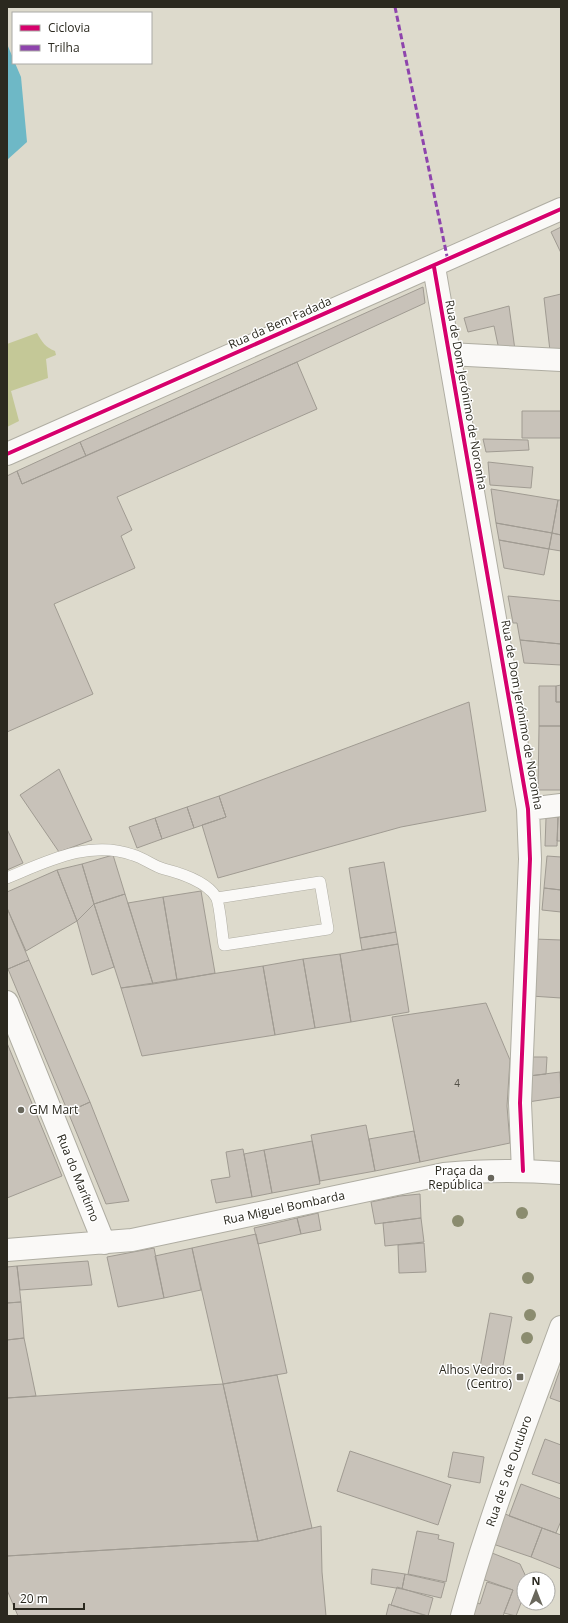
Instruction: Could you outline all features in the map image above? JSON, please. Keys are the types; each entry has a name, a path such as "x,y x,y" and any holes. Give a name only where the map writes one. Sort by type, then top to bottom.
{"street":[{"name":"Rua da Bem Fadada","path":"7,454 561,210"},
{"name":"Rua de Dom Jerónimo de Noronha","path":"434,267 528,809 530,859 520,1103 523,1170"},
{"path":"449,354 561,360"},
{"path":"528,809 561,805"},
{"name":"Rua do Marítimo","path":"7,1002 104,1243"},
{"name":"Rua Miguel Bombarda","path":"7,1250 132,1240 444,1174 480,1170 523,1170 561,1173"},
{"name":"Rua de 5 de Outubro","path":"462,1616 512,1460 561,1327"}],"lane":[{"path":"7,878 64,856 86,850 108,849 133,855 156,867 181,874 208,888 217,898 224,945 328,929 320,882 217,898"}],"green space":[{"path":"37,333 44,344 55,351 56,355 46,359 48,378 11,391 19,421 7,427 7,344"}],"water":[{"path":"7,44 12,56 12,64 15,64 21,77 27,142 7,160"}],"building":[{"path":"561,227 561,253 551,232"},
{"path":"423,287 425,303 86,456 80,442"},
{"path":"561,294 561,352 550,351 544,298"},
{"path":"509,306 515,350 499,350 494,326 468,332 464,318"},
{"path":"297,362 317,409 117,497 132,530 121,536 135,568 54,604 93,694 7,732 7,476 17,471 22,484"},
{"path":"522,411 561,411 561,438 522,438"},
{"path":"483,439 528,440 529,450 486,452"},
{"path":"80,442 86,456 22,484 17,471"},
{"path":"488,462 533,467 531,488 490,485"},
{"path":"491,489 558,500 552,533 496,523"},
{"path":"558,500 561,500 561,535 552,533"},
{"path":"496,523 552,533 549,549 499,540"},
{"path":"552,533 561,535 561,551 549,549"},
{"path":"499,540 549,549 544,575 504,568"},
{"path":"508,596 561,601 561,644 520,640 517,623 513,623"},
{"path":"520,640 561,644 561,665 524,663"},
{"path":"561,685 561,702 556,702 556,686"},
{"path":"539,686 556,686 556,702 561,702 561,726 539,726"},
{"path":"469,702 486,811 401,827 218,878 202,825 226,817 219,796"},
{"path":"539,726 561,726 561,790 538,790"},
{"path":"59,769 92,840 59,852 20,795"},
{"path":"219,796 226,817 194,828 187,807"},
{"path":"187,807 194,828 162,839 155,818"},
{"path":"561,816 561,841 557,841 558,817"},
{"path":"558,817 557,846 545,846 546,818"},
{"path":"155,818 162,839 137,848 129,827"},
{"path":"7,829 23,863 7,870"},
{"path":"113,855 125,894 94,904 82,864"},
{"path":"547,856 561,857 561,890 544,888"},
{"path":"384,862 396,932 360,938 349,868"},
{"path":"82,864 94,904 77,921 57,870"},
{"path":"57,870 77,921 26,951 7,908 7,892"},
{"path":"544,888 561,890 561,912 542,910"},
{"path":"201,891 215,973 177,980 163,897"},
{"path":"125,894 153,984 121,988 94,904"},
{"path":"163,897 177,980 153,984 128,903"},
{"path":"94,904 114,967 92,975 77,921"},
{"path":"7,908 29,960 8,969 7,968"},
{"path":"396,932 398,944 362,950 360,938"},
{"path":"534,939 561,940 561,998 531,996"},
{"path":"398,944 409,1012 351,1022 340,954"},
{"path":"340,954 351,1022 315,1028 303,959"},
{"path":"303,959 315,1028 275,1035 263,966"},
{"path":"29,960 90,1102 68,1112 8,969"},
{"path":"263,966 275,1035 142,1056 121,988"},
{"path":"486,1003 510,1060 507,1106 510,1143 420,1162 392,1017"},
{"name":"GM Mart","path":"7,1043 62,1176 7,1198"},
{"path":"530,1057 547,1057 546,1074 529,1076"},
{"path":"560,1072 561,1097 528,1102 529,1076"},
{"path":"90,1102 129,1201 106,1204 68,1112"},
{"path":"366,1125 375,1171 320,1181 311,1135"},
{"path":"414,1131 420,1162 375,1171 369,1139"},
{"path":"312,1141 320,1184 272,1193 264,1150"},
{"path":"243,1149 252,1197 216,1203 211,1180 230,1177 226,1152"},
{"path":"264,1150 272,1193 252,1197 244,1154"},
{"path":"420,1194 421,1218 375,1224 371,1202 400,1196"},
{"path":"318,1213 321,1230 301,1234 297,1218"},
{"path":"297,1218 301,1234 258,1244 254,1228"},
{"path":"421,1218 424,1242 385,1246 383,1223"},
{"path":"256,1234 287,1373 223,1384 192,1248"},
{"path":"424,1243 426,1272 399,1273 398,1245"},
{"path":"154,1248 164,1298 118,1307 107,1257"},
{"path":"192,1248 201,1290 164,1298 155,1256"},
{"path":"88,1261 92,1285 20,1290 17,1266"},
{"path":"17,1266 21,1302 7,1303 7,1267"},
{"path":"21,1302 24,1338 7,1340 7,1303"},
{"path":"490,1313 512,1317 502,1371 480,1367"},
{"path":"24,1338 36,1396 7,1398 7,1340"},
{"path":"561,1367 561,1402 550,1398"},
{"path":"277,1375 312,1528 258,1541 223,1384"},
{"path":"223,1384 258,1541 7,1556 7,1398"},
{"path":"545,1439 561,1445 561,1484 532,1474"},
{"path":"350,1451 451,1485 438,1525 337,1491"},
{"path":"453,1452 484,1457 480,1483 448,1477"},
{"path":"521,1484 561,1499 561,1521 556,1533 509,1516"},
{"path":"505,1514 542,1528 531,1557 493,1544"},
{"path":"321,1526 322,1572 326,1616 18,1616 7,1590 7,1556 258,1541"},
{"path":"542,1528 561,1535 561,1569 531,1557"},
{"path":"417,1531 439,1535 438,1539 454,1543 446,1582 408,1574"},
{"path":"492,1553 520,1564 523,1571 516,1571 516,1611 518,1611 516,1616 504,1613 513,1590 482,1579"},
{"path":"372,1569 405,1574 402,1589 371,1584"},
{"path":"405,1574 445,1583 441,1598 402,1589"},
{"path":"487,1582 513,1590 503,1616 471,1616 476,1602 480,1604"},
{"path":"397,1587 433,1598 428,1616 391,1605"},
{"path":"389,1604 391,1605 427,1616 386,1616"}],"marked path":[{"path":"395,7 448,261"}],"cycle path":[{"path":"7,454 561,209"},
{"path":"434,267 528,809 530,859 520,1103 523,1171"}],"place":[{"name":"GM Mart","path":"21,1110"},
{"name":"Praça da República","path":"491,1178"},
{"name":"Alhos Vedros (Centro)","path":"520,1377"}]}
